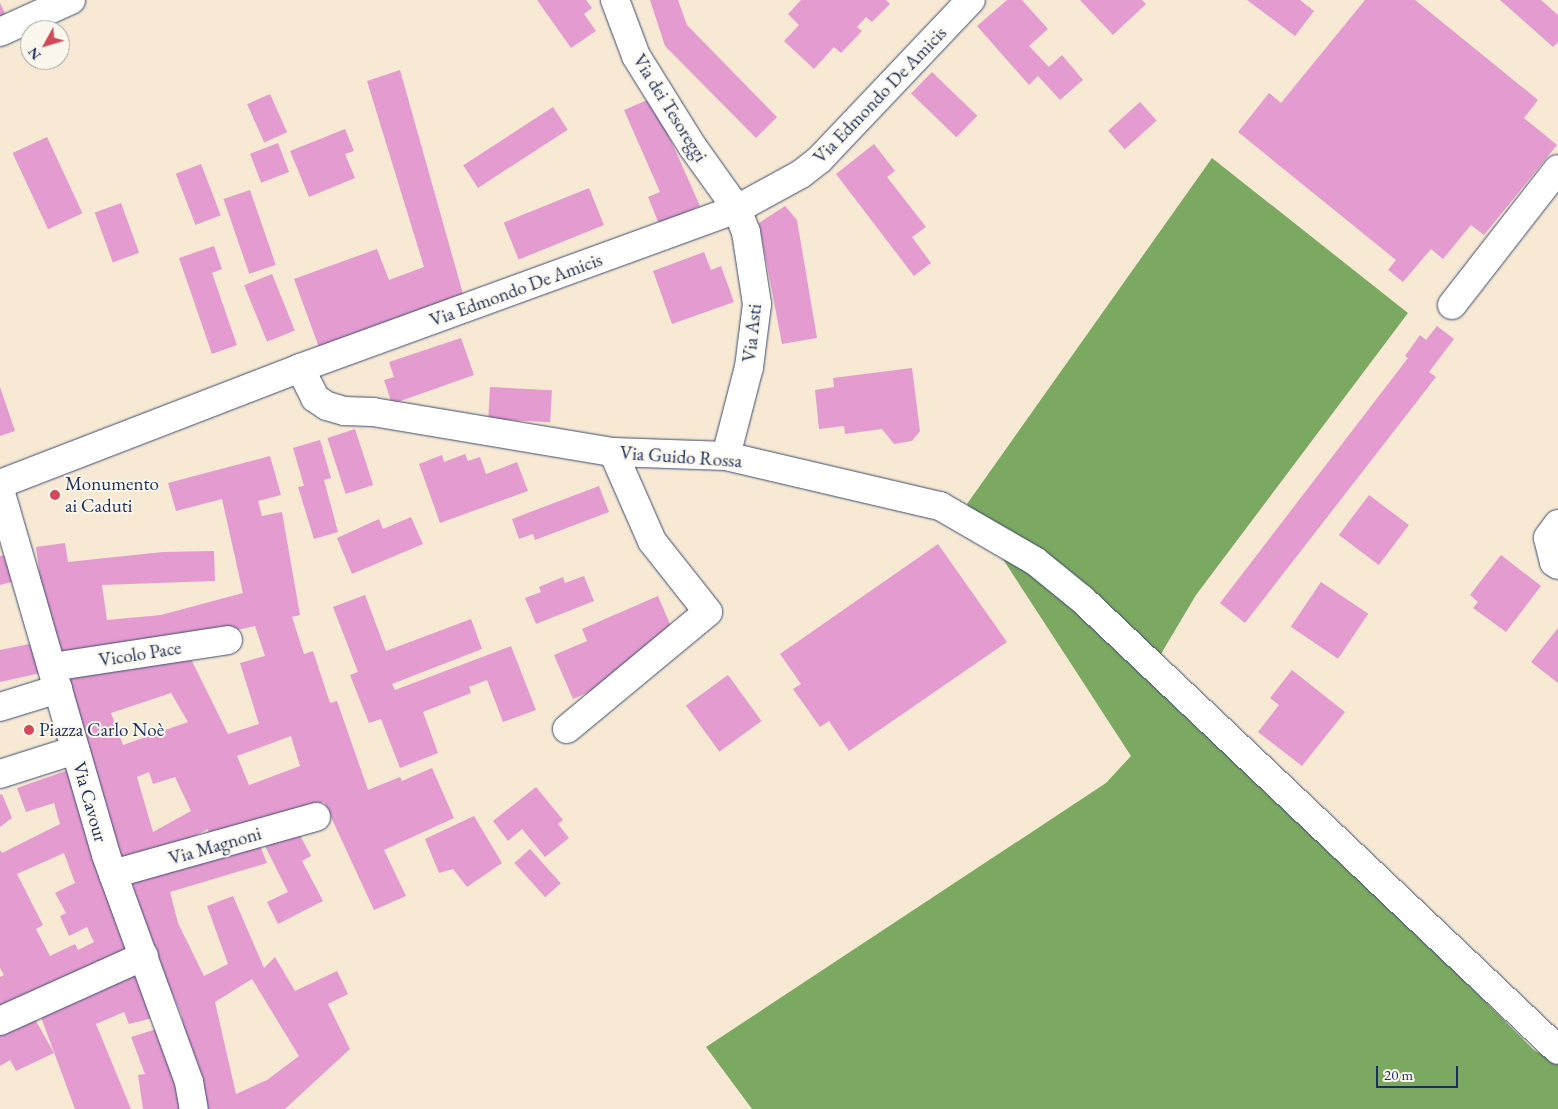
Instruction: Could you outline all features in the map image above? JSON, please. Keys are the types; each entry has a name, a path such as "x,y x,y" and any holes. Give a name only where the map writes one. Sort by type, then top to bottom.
{"street":[{"path":"0,32 71,0"},
{"name":"Via dei Tesoreggi","path":"615,0 640,61 696,152 737,209"},
{"name":"Via Edmondo De Amicis","path":"0,484 300,368 737,209 801,174 820,158 971,0"},
{"path":"1452,305 1558,169"},
{"name":"Via Asti","path":"726,456 749,367 758,304 746,232 737,209"},
{"name":"Via Guido Rossa","path":"300,368 315,398 327,406 344,411 373,412 614,452 726,456 940,506 1035,561 1083,600 1558,1050"},
{"path":"567,729 708,612 652,541 614,452"},
{"name":"Via Cavour","path":"0,490 113,874 189,1082 194,1109"},
{"path":"1558,524 1548,538 1554,562 1558,565"},
{"name":"Vicolo Pace","path":"55,678 228,640"},
{"path":"0,707 55,678"},
{"path":"0,774 75,750"},
{"name":"Via Magnoni","path":"113,874 316,817"},
{"path":"0,1021 144,956"}],"green space":[{"path":"1212,158 1408,313 1196,595 1146,679 1295,812 1534,1050 1558,1064 1558,1109 752,1109 706,1047 1106,783 1131,756 967,504"}],"building":[{"path":"537,0 586,0 592,8 584,14 596,31 571,48"},
{"path":"650,0 678,0 687,25 777,117 756,138 665,46"},
{"path":"801,0 886,0 890,4 872,22 866,17 857,27 862,31 841,53 834,47 814,69 784,41 799,25 788,14"},
{"path":"1007,0 1022,0 1048,29 1029,46 1049,67 1062,55 1083,80 1060,100 1038,76 1029,85 977,26"},
{"path":"1080,0 1142,0 1146,4 1113,35"},
{"path":"1247,0 1300,0 1314,11 1295,36"},
{"path":"1365,0 1415,0 1538,100 1524,118 1557,145 1484,235 1471,225 1443,259 1431,249 1403,282 1388,270 1396,260 1238,132 1269,93 1281,103"},
{"path":"1500,0 1541,0 1558,15 1558,42 1553,47"},
{"path":"0,3 8,20 0,24"},
{"path":"400,70 465,301 320,350 294,279 377,249 389,280 424,267 367,81"},
{"path":"932,72 977,116 956,137 911,94"},
{"path":"270,94 287,132 264,143 247,104"},
{"path":"652,98 700,206 659,224 648,197 660,192 624,110"},
{"path":"1140,102 1157,121 1125,149 1108,131"},
{"path":"553,107 568,130 478,188 463,165"},
{"path":"345,129 354,151 345,154 355,178 309,197 290,151"},
{"path":"47,137 82,213 48,229 13,153"},
{"path":"278,143 289,172 261,183 250,154"},
{"path":"874,144 895,171 887,177 926,227 912,237 931,263 914,276 836,174"},
{"path":"201,164 221,215 196,225 176,174"},
{"path":"589,188 604,225 519,260 504,222"},
{"path":"250,190 276,265 249,274 224,199"},
{"path":"121,203 139,253 113,262 95,213"},
{"path":"785,206 797,220 817,338 782,344 759,223"},
{"path":"214,246 222,269 212,273 237,345 212,354 179,258"},
{"path":"704,252 711,270 721,266 734,302 672,324 653,271"},
{"path":"272,274 295,331 267,342 244,285"},
{"path":"1437,326 1454,339 1429,372 1436,377 1245,623 1220,603 1408,358 1405,356 1420,335 1426,340"},
{"path":"461,338 474,375 392,404 384,380 394,377 389,362"},
{"path":"912,368 920,431 912,441 894,444 882,429 845,434 844,426 819,429 815,390 834,387 833,378"},
{"path":"0,387 15,431 0,436"},
{"path":"490,387 552,390 550,422 488,419"},
{"path":"355,429 373,485 346,494 327,438"},
{"path":"320,440 331,478 324,480 338,532 314,539 298,487 304,486 293,448"},
{"path":"465,454 468,461 480,457 486,474 517,462 528,491 440,523 419,464 442,455 444,462"},
{"path":"270,456 281,495 258,501 262,516 282,512 300,615 292,617 304,654 313,651 330,703 337,701 368,790 400,777 402,781 432,768 454,818 384,850 406,896 374,910 324,802 210,842 208,829 160,854 124,865 64,670 186,649 228,734 259,724 240,663 265,656 255,626 210,636 63,657 42,593 36,547 65,543 68,562 163,552 214,551 215,581 102,585 107,620 161,615 243,593 222,499 176,511 168,483","holes":["171,693 188,722 123,745 111,713","291,736 300,766 249,785 237,756","149,772 153,784 175,777 191,811 153,832 137,777"]},
{"path":"599,486 609,512 535,540 533,534 519,539 512,519"},
{"path":"1369,495 1409,525 1379,565 1339,535"},
{"path":"411,517 423,544 352,574 337,538 379,519 383,529"},
{"path":"938,544 1007,642 849,751 829,721 820,727 793,689 801,684 780,654"},
{"path":"14,553 20,580 0,585 0,556"},
{"path":"1501,555 1541,586 1506,632 1473,608 1478,602 1470,595"},
{"path":"584,576 594,601 536,624 525,598 541,592 539,587 563,577 565,583"},
{"path":"1321,582 1368,614 1338,659 1291,627"},
{"path":"365,595 386,651 471,619 482,649 392,684 395,690 511,646 536,710 503,722 487,680 469,687 471,693 423,712 438,753 400,768 381,719 369,723 350,675 358,672 333,607"},
{"path":"658,596 675,636 612,682 573,699 554,655 587,641 582,629"},
{"path":"1558,628 1558,683 1531,662"},
{"path":"39,642 45,672 0,682 0,650"},
{"path":"1292,670 1345,712 1302,766 1258,732 1279,705 1270,698"},
{"path":"728,675 762,721 719,752 686,706"},
{"path":"74,768 137,955 0,1017 0,977 4,975 0,968 0,850 2,853 60,824 54,803 26,812 17,788","holes":["64,853 75,883 55,893 66,913 60,916 69,936 87,927 94,942 78,950 75,944 50,956 36,929 43,925 17,874"]},
{"path":"536,787 563,820 558,824 569,838 545,857 522,829 508,841 493,821"},
{"path":"2,794 12,818 0,827 0,795"},
{"path":"474,816 502,863 467,887 453,869 439,873 425,839"},
{"path":"295,826 311,856 302,861 323,901 278,924 267,902 288,892 263,842"},
{"path":"258,841 267,863 170,892 178,923 204,976 228,964 207,906 233,896 264,968 275,957 295,991 337,971 348,994 328,1004 350,1049 285,1109 203,1109 181,1014 147,935 131,878","holes":["252,979 299,1056 267,1080 236,1094 215,1002"]},
{"path":"530,849 561,883 545,897 514,863"},
{"path":"141,962 161,1016 129,1024 124,1012 96,1024 131,1109 75,1109 38,1009"},
{"path":"31,1012 54,1053 16,1071 10,1060 0,1066 0,1028"},
{"path":"163,1027 182,1109 143,1109 138,1075 145,1074 131,1037"}],"place":[{"name":"Monumento ai Caduti","path":"55,495"},
{"name":"Piazza Carlo Noè","path":"29,730"}]}
